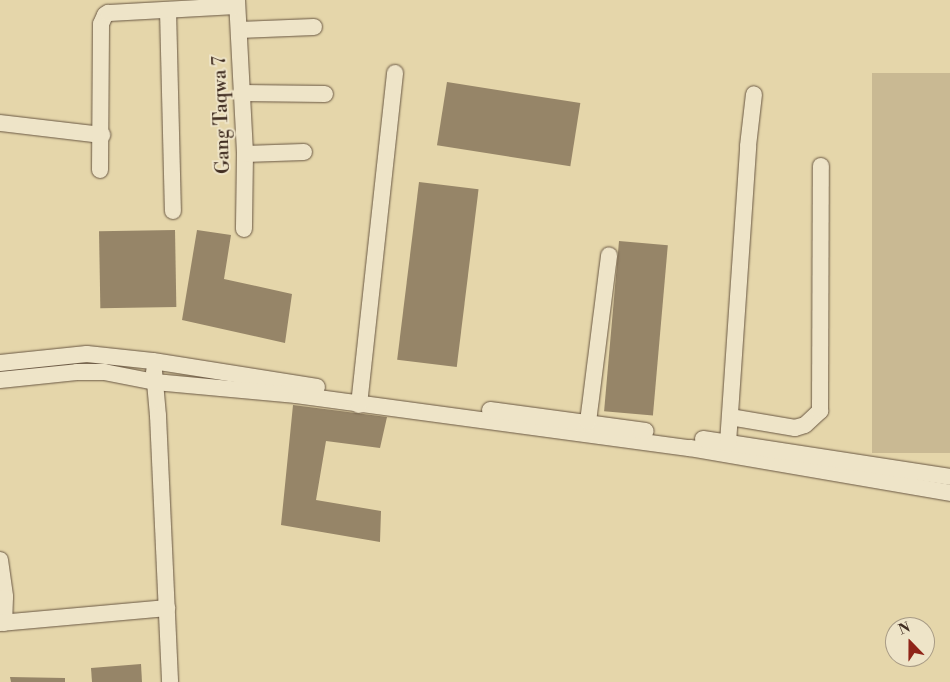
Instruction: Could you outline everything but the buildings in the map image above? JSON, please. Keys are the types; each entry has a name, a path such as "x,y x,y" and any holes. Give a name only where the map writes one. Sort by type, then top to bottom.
{"street":[{"path":"100,170 103,18 108,13 168,10 237,3"},
{"name":"Gang Taqwa 7","path":"237,3 244,154 244,229"},
{"path":"168,10 173,211"},
{"path":"239,30 314,27"},
{"path":"360,399 395,73"},
{"path":"242,92 325,94"},
{"path":"728,443 748,146 754,94"},
{"path":"0,123 102,135"},
{"path":"244,154 304,152"},
{"path":"730,417 795,428 805,426 820,411 821,166"},
{"path":"588,422 609,255"},
{"path":"0,363 87,354 153,361 360,399 690,448 774,456 927,481 950,493"},
{"path":"153,361 170,682"},
{"path":"0,380 95,372 155,382 360,399 588,422 728,443 774,456"},
{"path":"927,481 950,477"},
{"path":"0,560 5,597 2,623 167,608"}],"shaded area":[{"path":"872,73 950,73 950,453 872,453"}]}
